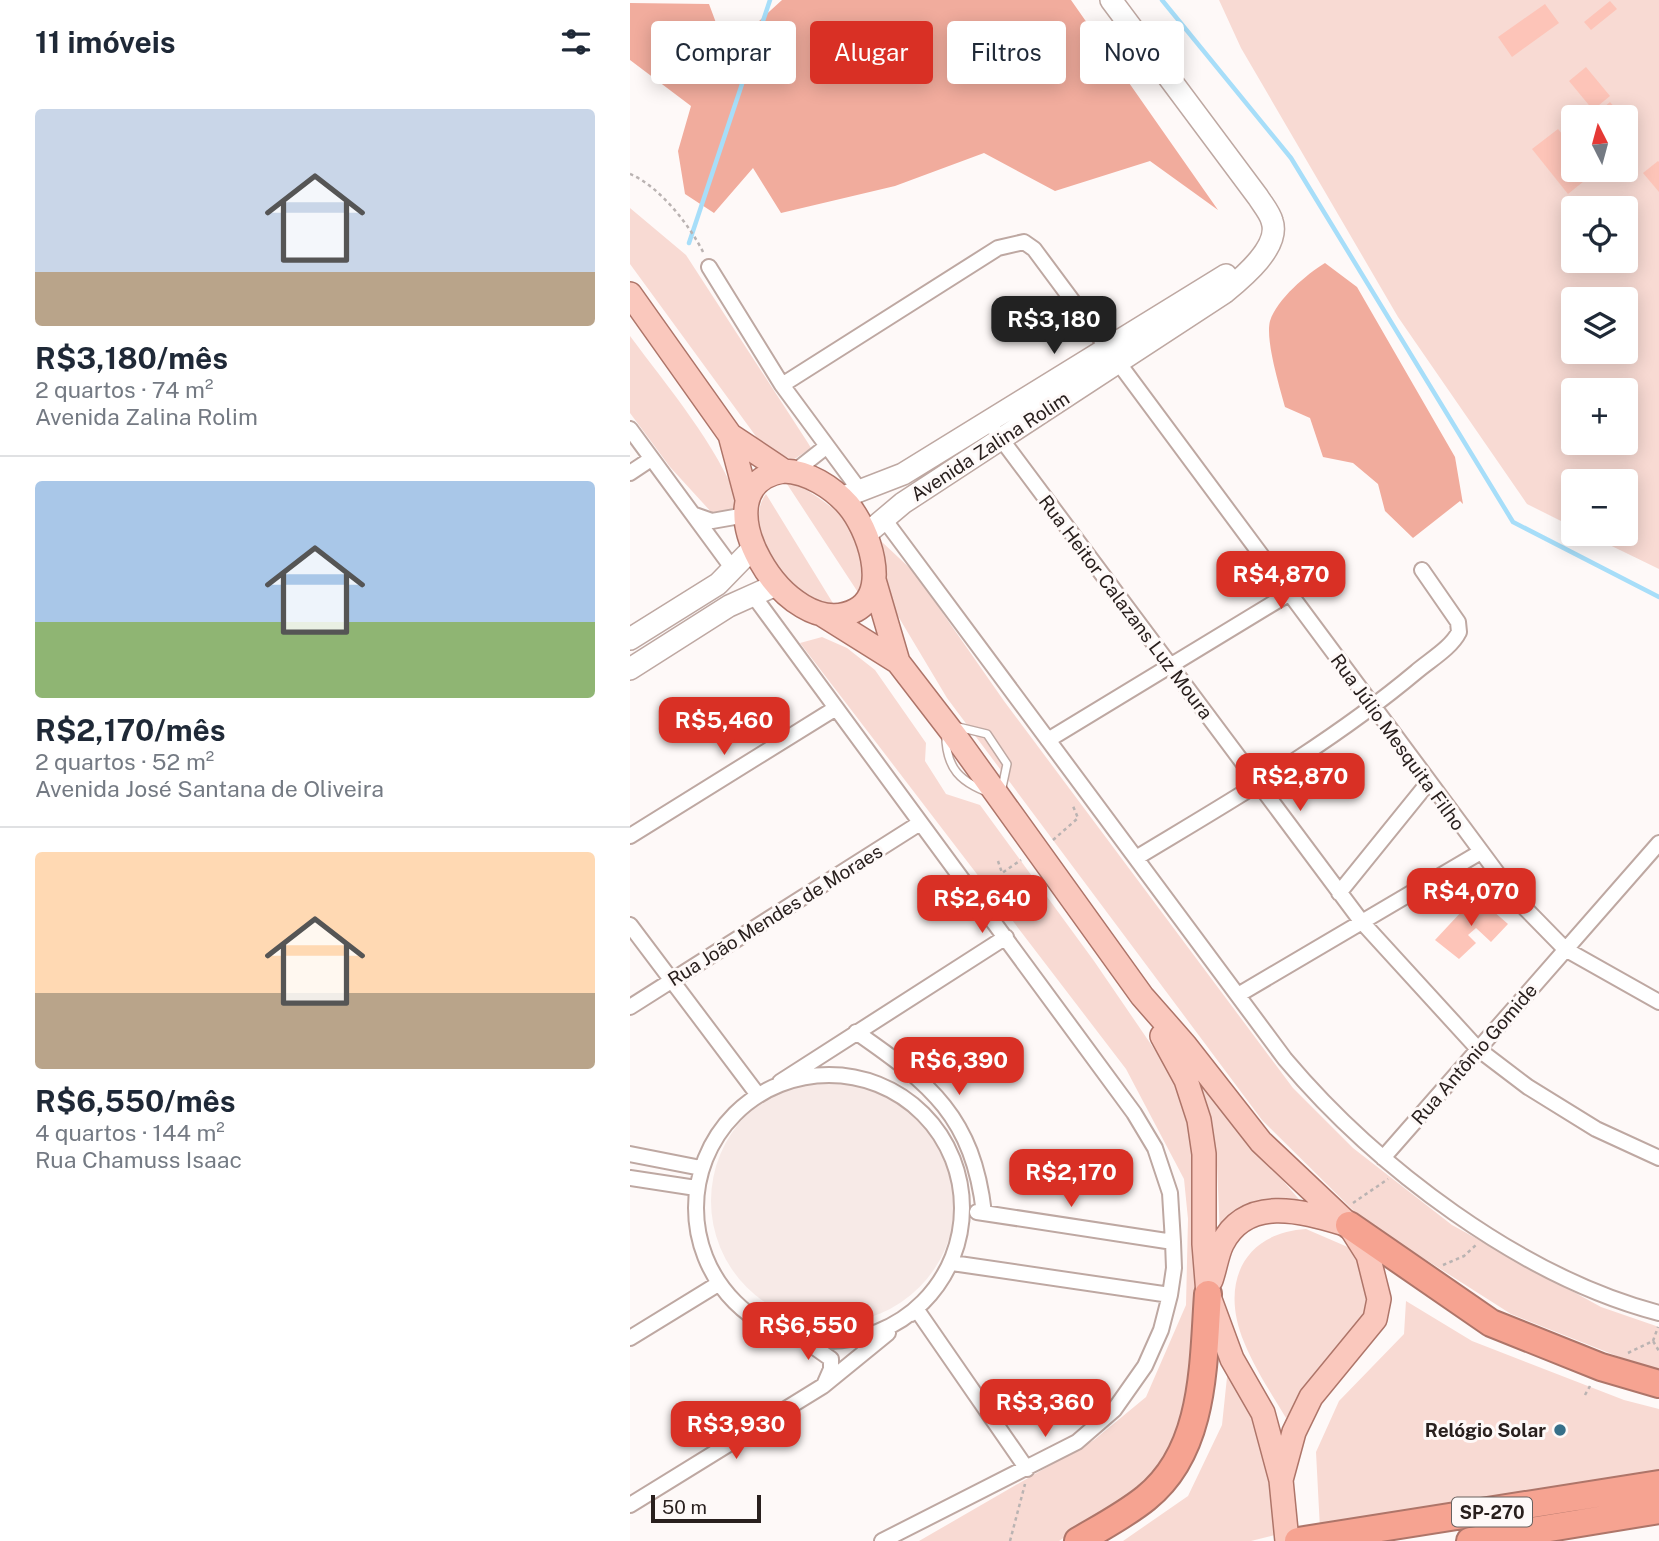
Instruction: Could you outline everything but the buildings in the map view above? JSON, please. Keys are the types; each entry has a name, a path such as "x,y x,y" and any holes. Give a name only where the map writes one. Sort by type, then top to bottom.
{"highway":[{"path":"1341,1218 1491,1323 1601,1367 1659,1384"},
{"path":"1078,1541 1147,1497 1169,1472 1181,1450 1199,1405 1208,1294"},
{"name":"SP-270","path":"1311,1539 1659,1484"},
{"name":"SP-270","path":"1470,1541 1659,1510"}],"main road":[{"name":"Avenida Zalina Rolim","path":"851,495 903,474 988,421 1224,293 1252,270 1272,236 1273,227 1268,213 1111,0"},
{"path":"630,294 730,435 754,547 776,585 789,597 898,662 1000,797 1142,996 1185,1045 1261,1142 1341,1218 1368,1255 1377,1280 1379,1298 1375,1319 1311,1398 1294,1432 1281,1480"},
{"name":"Avenida Zalina Rolim","path":"865,535 903,503 1001,439 1112,356"},
{"path":"730,435 789,471 809,476 851,495 855,514 871,556 874,580 898,662"},
{"path":"747,507 749,489 759,478 789,471"},
{"path":"630,639 718,584 754,547"},
{"path":"823,615 846,616 860,608 869,597 874,580"},
{"path":"630,669 729,606 776,585"},
{"path":"1142,996 1174,1055 1199,1119 1203,1154 1204,1244 1208,1294 1232,1359 1263,1413 1281,1480 1287,1541"},
{"path":"1208,1294 1222,1243 1237,1225 1258,1213 1280,1209 1341,1218"}],"street":[{"name":"Rua Júlio Mesquita Filho","path":"782,385 998,248 1024,242 1034,249 1479,853 1518,901 1565,949 1659,1002"},
{"path":"709,267 782,385 827,446 851,495"},
{"name":"Rua Heitor Calazans Luz Moura","path":"988,421 1361,921 1478,1049 1528,1087 1596,1129 1659,1158"},
{"path":"630,429 733,569"},
{"path":"789,471 827,446"},
{"path":"630,473 651,459"},
{"path":"695,515 721,521 747,507"},
{"path":"884,519 1317,1097 1383,1158 1487,1234 1557,1275 1630,1305 1659,1313"},
{"path":"1136,858 1257,785 1372,708 1449,645 1459,632 1458,622 1422,570"},
{"path":"1048,740 1290,593"},
{"path":"753,595 1133,1113 1155,1148 1170,1193 1174,1268 1161,1330 1145,1366 1114,1410 1077,1442 882,1541"},
{"path":"630,836 836,708"},
{"path":"1339,893 1428,783"},
{"name":"Rua João Mendes de Moraes","path":"630,1007 920,823"},
{"name":"Rua Antônio Gomide","path":"1383,1158 1659,843"},
{"path":"1238,995 1479,853"},
{"path":"630,925 758,1095"},
{"path":"823,1386 831,1368 831,1359 818,1348 770,1328 741,1310 718,1284 706,1262 694,1214 701,1168 723,1126 758,1095 1006,937"},
{"path":"840,1074 834,1066 835,1055 853,1034"},
{"path":"853,1034 890,1055 939,1098 972,1155 980,1176 984,1213"},
{"path":"630,1505 823,1386 916,1310 937,1288 952,1262 960,1237 964,1210 958,1172 938,1129 918,1108 895,1091 869,1080 840,1074 775,1086"},
{"path":"630,1154 701,1168"},
{"path":"630,1178 696,1188"},
{"path":"964,1210 1173,1242"},
{"path":"952,1262 1170,1295"},
{"path":"630,1338 718,1284"},
{"path":"796,1337 837,1342 871,1335 916,1310"},
{"path":"916,1310 1027,1469"}],"path":[{"path":"630,174 646,180 702,250"},
{"path":"998,861 1002,873 1039,851 1078,818 1073,806"},
{"path":"1341,1218 1398,1169"},
{"path":"1417,1273 1464,1256 1487,1234"},
{"path":"1601,1367 1653,1340 1659,1325"},
{"path":"1653,1340 1659,1350"},
{"path":"1010,1541 1027,1469"}],"shaded area":[{"path":"782,0 1071,0 1086,21 1080,21 1080,84 1130,84 1218,210 1150,161 1055,191 984,153 895,186 781,213 753,168 714,213 685,194 678,151 691,106 662,84 796,84 796,21 759,21"},
{"path":"1219,0 1659,0 1659,569 1612,546 1638,546 1638,469 1561,469 1561,521 1527,504 1398,317 1241,48"},
{"path":"630,3 709,4 715,21 651,21 651,76 630,60"},
{"path":"630,208 686,255 811,448 793,460 763,446 630,264"},
{"path":"1325,263 1357,287 1455,457 1463,504 1460,501 1413,538 1385,511 1378,484 1353,463 1323,457 1310,418 1285,407 1271,352 1270,321 1286,296"},
{"path":"630,336 705,438 730,482 740,505 737,511 713,514 670,467 630,413"},
{"path":"796,483 832,507 853,529 862,557 863,600 787,484"},
{"path":"766,494 839,613 823,609 806,599 777,567 766,548 760,528 759,510"},
{"path":"882,542 914,572 1004,701 1293,1088 1353,1148 1452,1225 1601,1307 1659,1327 1659,1369 1627,1360 1511,1314 1362,1219 1262,1120 947,698 895,611 885,572"},
{"path":"822,637 847,648 875,670 926,743 925,761 946,794 980,805 1094,961 1174,1078 1188,1124 1195,1175 1199,1281 1182,1437 1156,1475 1059,1541 919,1541 1094,1440 1146,1397 1186,1305 1188,1219 1184,1179 1126,1069 800,643"},
{"path":"1194,1069 1219,1106 1303,1204 1220,1235 1217,1165"},
{"path":"821,1079 845,1079 869,1084 891,1093 920,1114 935,1133 946,1154 953,1177 953,1225 946,1248 935,1269 920,1288 891,1309 869,1318 845,1323 821,1323 797,1318 775,1309 755,1296 738,1279 725,1259 716,1237 711,1213 711,1189 716,1165 725,1143 738,1123 755,1106 775,1093 797,1084"},
{"path":"1306,1229 1350,1248 1368,1271 1368,1316 1286,1418 1244,1342 1237,1321 1236,1282 1252,1251 1266,1240"},
{"path":"1406,1301 1472,1341 1624,1400 1659,1409 1659,1473 1320,1529 1316,1452 1339,1401 1404,1334"},
{"path":"1229,1358 1265,1427 1275,1535 1251,1541 1123,1541 1188,1496 1222,1425"}],"waterway":[{"path":"689,243 770,0"},
{"path":"1162,0 1291,158 1513,522 1659,597"}],"place":[{"name":"Relógio Solar","path":"1560,1430"}]}
